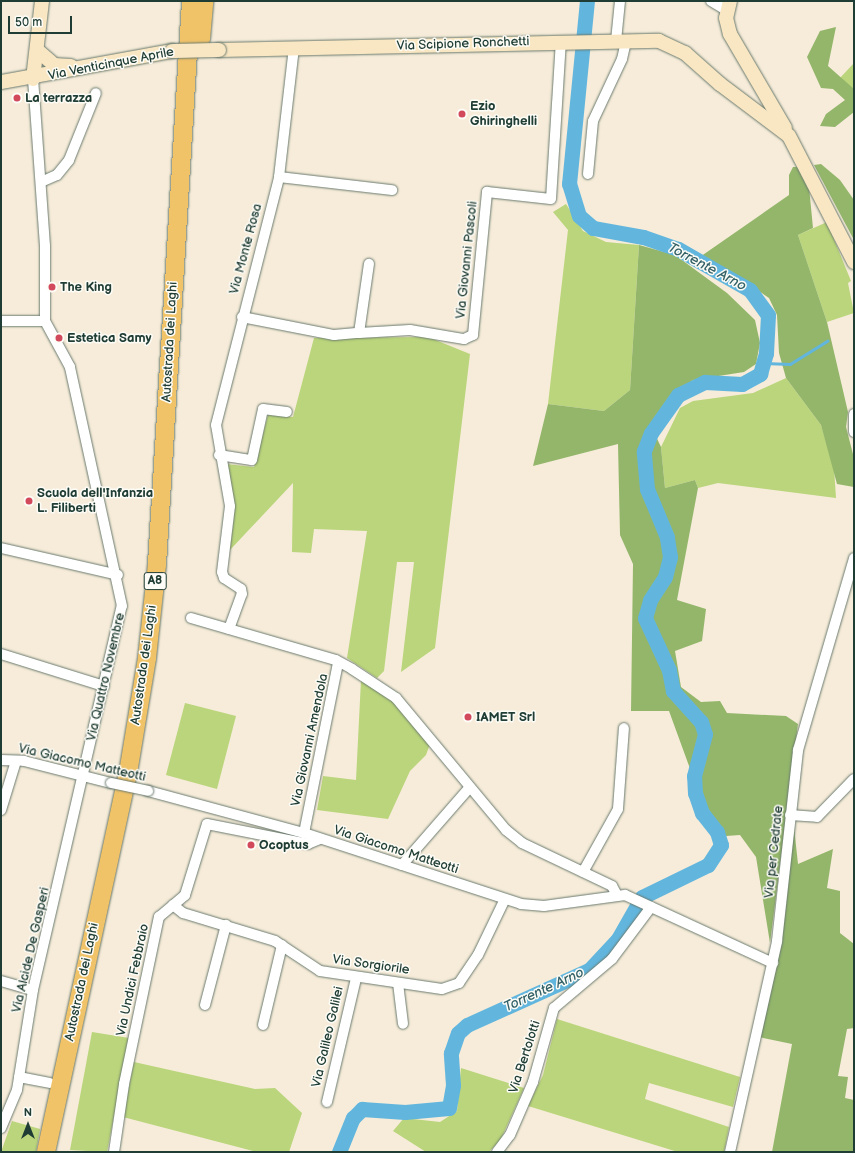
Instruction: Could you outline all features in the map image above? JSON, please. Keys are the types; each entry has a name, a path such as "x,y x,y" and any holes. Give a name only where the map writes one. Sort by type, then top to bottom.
{"highway":[{"name":"Autostrada dei Laghi","path":"46,1152 128,773 147,658 157,564 191,1"},
{"name":"Autostrada dei Laghi","path":"58,1152 139,775 158,658 168,567 204,1"}],"street":[{"name":"Via Quattro Novembre","path":"42,1 33,79 41,182 45,321 70,367 118,575 122,606 84,776"},
{"path":"588,174 593,121 622,59 624,42 620,1"},
{"path":"711,1 728,6 727,26 756,80 790,136 854,262"},
{"name":"Via Scipione Ronchetti","path":"294,48 564,41 624,42 648,40 671,46 700,64 761,118"},
{"name":"Via Giovanni Pascoli","path":"242,317 334,335 410,330 464,339 473,335 487,192 551,199 564,41"},
{"name":"Via Scipione Ronchetti","path":"624,42 681,61 761,118"},
{"name":"Via Venticinque Aprile","path":"1,82 33,79 172,52 294,48"},
{"name":"Via Monte Rosa","path":"229,629 242,594 241,589 224,578 222,572 230,506 219,455 219,411 279,177 294,48"},
{"path":"37,50 54,65 98,66"},
{"path":"742,101 752,99 756,80"},
{"path":"41,182 57,175 69,160 96,93"},
{"path":"761,118 767,99"},
{"path":"761,118 790,136"},
{"path":"761,118 784,141 812,177"},
{"path":"279,177 392,190"},
{"path":"359,333 369,264"},
{"path":"1,321 45,321"},
{"path":"219,455 252,460 263,409 287,412"},
{"path":"854,414 854,432"},
{"path":"1,548 118,575"},
{"name":"Via per Cedrate","path":"730,1152 774,963 799,743 854,558"},
{"name":"Via Giovanni Amendola","path":"191,618 338,663 304,834"},
{"path":"1,654 104,686"},
{"path":"338,663 396,698 499,823 522,843 612,886 617,895"},
{"path":"583,872 618,809 624,728"},
{"name":"Via Giacomo Matteotti","path":"1,760 16,760 148,791 304,834 505,899 544,906 617,895 632,898 774,963"},
{"path":"1,810 16,760"},
{"name":"Via Alcide De Gasperi","path":"1,1128 19,1077 33,990 84,776"},
{"path":"790,815 817,816 854,779"},
{"path":"402,866 470,786"},
{"name":"Via Undici Febbraio","path":"114,1152 124,1084 159,917 185,895 207,824 308,844 320,839"},
{"name":"Via Sorgiorile","path":"173,905 183,913 226,925 282,945 311,966 356,978 442,989 459,983 478,955 505,899"},
{"name":"Via Bertolotti","path":"497,1152 510,1135 533,1082 554,1008 612,959 649,906"},
{"path":"205,1005 226,925"},
{"path":"263,1025 282,945"},
{"name":"Via Galileo Galilei","path":"326,1102 356,978"},
{"path":"1,981 33,990"},
{"path":"398,983 403,1024"},
{"path":"19,1077 50,1082"}],"green space":[{"path":"836,27 828,66 854,89 854,112 835,127 820,126 826,114 845,100 833,89 821,88 807,57 820,31"},
{"path":"854,63 854,89 839,79"},
{"path":"821,164 840,180 854,200 854,240 814,165"},
{"path":"793,167 798,167 809,187 813,228 798,235 827,322 848,412 846,427 854,458 854,487 837,484 821,425 786,378 779,353 777,315 769,298 731,272 697,259 789,195 789,175"},
{"path":"566,204 583,231 606,242 639,245 630,390 604,411 548,404 568,230 553,212"},
{"path":"827,222 851,281 848,283 854,313 827,322 798,235"},
{"path":"639,245 675,255 727,293 755,320 760,343 756,364 744,372 693,380 671,396 650,424 661,447 665,488 695,480 698,488 677,600 706,609 702,641 675,651 681,687 701,702 720,701 727,713 786,716 798,724 770,943 756,857 740,835 726,836 700,796 669,711 631,711 633,564 620,535 618,444 533,466 548,404 604,411 630,390"},
{"path":"428,337 470,354 435,648 401,672 414,562 397,562 384,671 377,678 347,658 367,531 314,529 311,553 292,552 293,483 230,550 235,506 226,464 254,467 268,415 293,417 314,338"},
{"path":"786,378 821,425 834,468 836,498 718,483 698,488 695,480 665,488 661,447 680,408 693,401 753,393"},
{"path":"361,680 394,701 430,744 426,755 410,771 388,819 317,810 323,776 356,780"},
{"path":"185,703 236,716 217,789 166,775"},
{"path":"794,827 798,864 833,849 827,888 840,891 840,933 854,944 854,1028 847,1029 838,1076 848,1077 845,1098 854,1100 854,1152 772,1152 792,1044 759,1037 777,966"},
{"path":"557,1019 740,1077 733,1107 649,1083 645,1099 729,1127 724,1152 678,1152 528,1106 543,1075"},
{"path":"92,1032 129,1038 107,1152 70,1150"},
{"path":"134,1062 255,1089 275,1088 302,1113 289,1152 257,1152 123,1117"},
{"path":"461,1068 524,1088 501,1139 489,1152 426,1152 393,1131 404,1118 440,1122 457,1111"},
{"path":"12,1121 40,1129 36,1152 1,1152"}],"waterway":[{"name":"Torrente Arno","path":"339,1152 353,1118 362,1109 405,1112 449,1108 453,1085 451,1053 458,1033 467,1025 589,970 618,939 642,897 708,865 721,845 717,832 702,813 695,793 694,776 705,734 701,722 673,691 669,670 645,618 650,600 665,577 670,557 667,537 647,489 644,451 651,433 678,395 705,382 742,384 760,374 766,353 768,315 750,290 678,249 643,237 593,228 579,216 569,184 587,1"},
{"path":"764,363 790,364 827,341"}],"place":[{"name":"La terrazza","path":"17,98"},
{"name":"Ezio Ghiringhelli","path":"462,114"},
{"name":"The King","path":"52,287"},
{"name":"Estetica Samy","path":"59,338"},
{"name":"Scuola dell'Infanzia L. Filiberti","path":"29,501"},
{"name":"IAMET Srl","path":"468,717"},
{"name":"Ocoptus","path":"251,845"}]}
